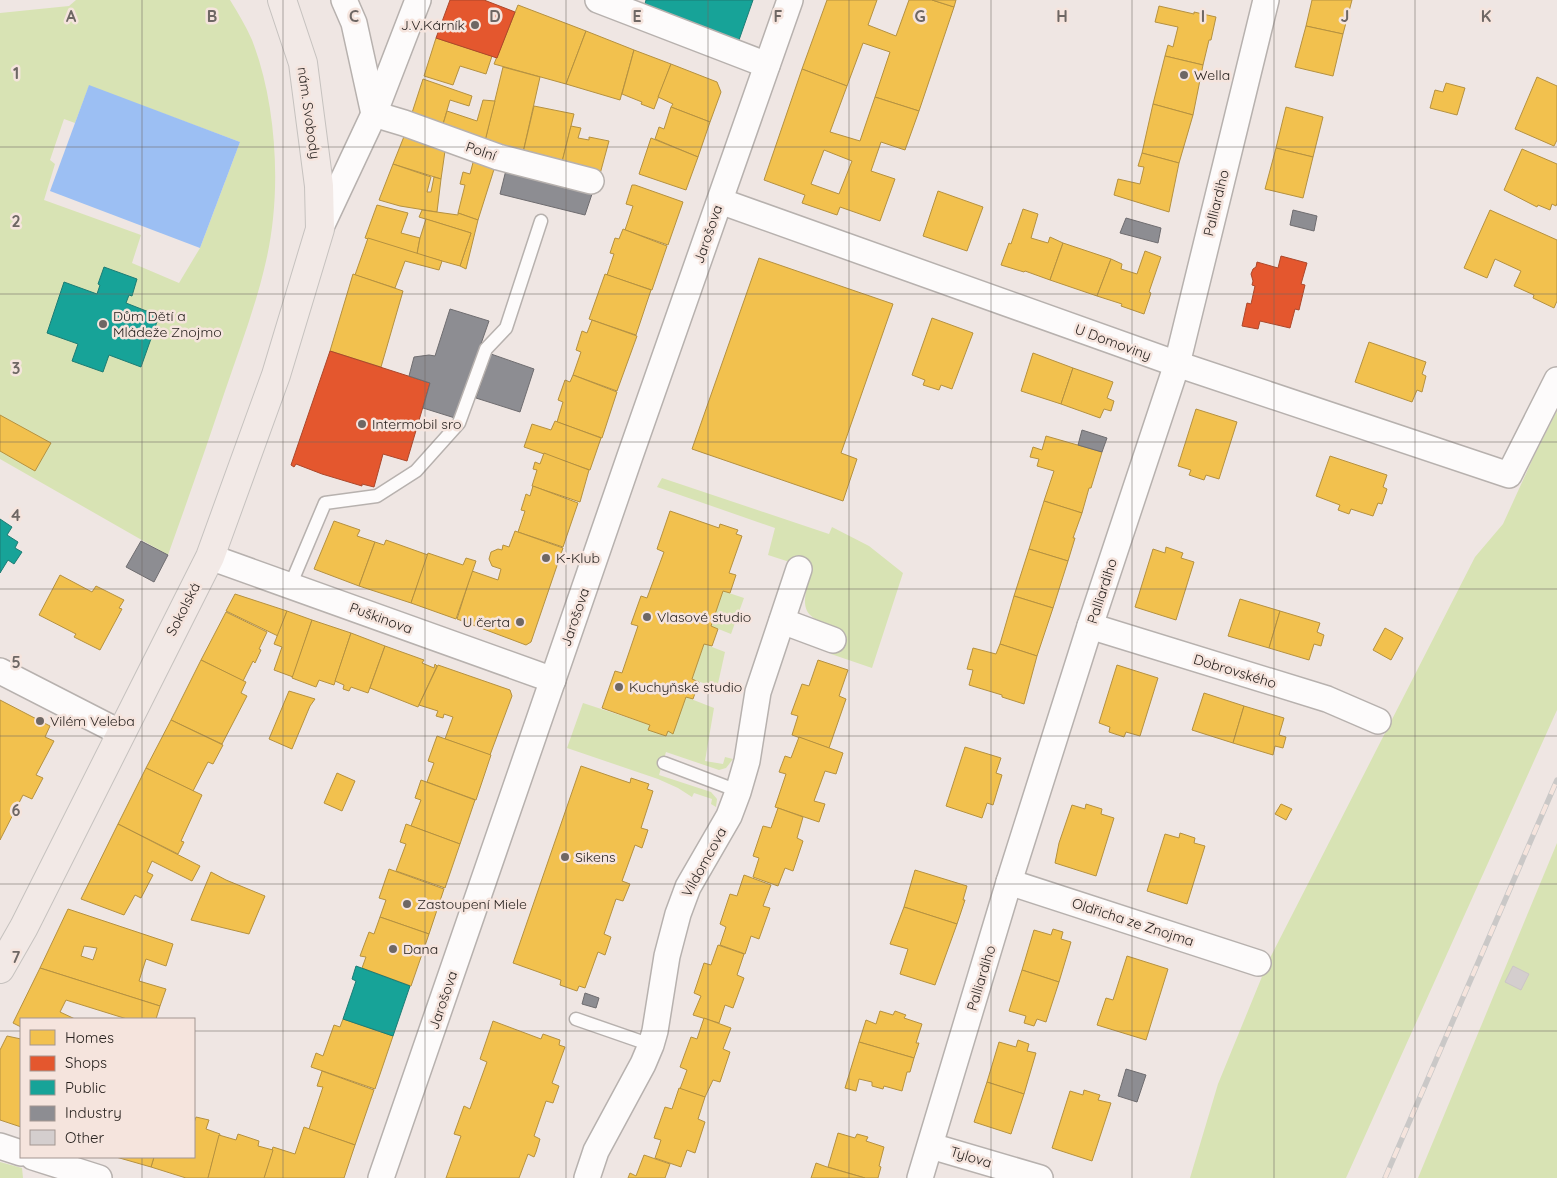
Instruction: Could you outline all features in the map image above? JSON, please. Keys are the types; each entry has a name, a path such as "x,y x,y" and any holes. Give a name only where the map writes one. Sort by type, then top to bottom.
{"main road":[{"name":"nám. Svobody","path":"282,0 303,63 319,186 320,229"},
{"name":"Sokolská","path":"0,969 24,926 210,557 276,375 320,229"}],"street":[{"path":"344,0 354,23 374,114"},
{"path":"320,229 374,114 418,0"},
{"path":"598,0 767,65"},
{"name":"Jarošova","path":"381,1178 630,456 790,0"},
{"name":"Palliardiho","path":"920,1178 1009,882 1090,626 1177,364 1266,0"},
{"name":"Polní","path":"374,114 498,157 591,181"},
{"name":"U Domoviny","path":"720,201 1177,364 1509,475 1557,380"},
{"name":"Puškinova","path":"210,557 553,680"},
{"name":"Vildomcova","path":"587,1178 596,1151 643,1064 651,1045 667,956 678,914 688,888 725,824 738,790 747,761 758,692 799,569"},
{"path":"782,621 833,640"},
{"name":"Dobrovského","path":"1090,626 1327,699 1378,721"},
{"path":"0,671 121,733"},
{"name":"Oldřicha ze Znojma","path":"1009,882 1258,963"},
{"path":"0,1146 20,1153"},
{"name":"Tylova","path":"931,1146 1040,1178"},
{"path":"36,1158 99,1178"}],"lane":[{"path":"290,586 325,503 377,496 416,471 459,423 486,349 506,328 541,220"},
{"path":"664,763 738,790"},
{"path":"576,1019 651,1045"}],"green space":[{"path":"76,0 230,0 252,40 267,92 272,120 275,179 271,235 266,261 247,328 168,555 0,459 0,13 69,6","holes":["89,86 240,142 200,248 179,283 132,263 141,235 44,200 55,164 50,160 64,119 75,123"]},
{"path":"1557,411 1557,710 1346,1178 1190,1178 1218,1084 1268,962 1475,557 1503,524"},
{"path":"662,478 829,534 832,527 869,546 903,573 872,668 831,654 841,630 817,620 806,610 806,594 811,569 768,555 775,528 657,487"},
{"path":"723,591 744,598 731,634 711,626"},
{"path":"704,644 725,652 717,688 692,679"},
{"path":"686,697 714,708 705,761 723,764 725,757 733,759 726,768 719,770 666,752 659,775 711,792 717,799 716,807 711,804 712,799 694,793 692,797 658,779 567,748 583,703 650,725 649,730 666,736 668,731 673,733"},
{"path":"1557,843 1557,1178 1418,1178"},
{"path":"0,1162 22,1168 23,1178 0,1178"}],"water":[{"path":"89,85 240,142 200,248 50,191"}],"building: Homes":[{"path":"827,0 877,0 868,25 896,36 909,0 932,0 954,7 919,111 875,97 890,52 863,43 847,86 802,69"},
{"path":"932,0 956,0 954,7"},
{"path":"1312,0 1352,0 1343,34 1306,26"},
{"path":"518,5 586,31 566,84 494,64"},
{"path":"1159,6 1216,17 1203,65 1165,56 1168,45 1173,47 1178,27 1155,22"},
{"path":"1306,26 1343,34 1333,76 1295,67"},
{"path":"586,31 634,50 620,100 566,84"},
{"path":"436,38 492,56 486,74 460,66 453,85 424,76"},
{"path":"634,50 671,64 654,109 622,94"},
{"path":"1165,56 1203,65 1193,115 1153,104"},
{"path":"671,64 717,82 721,92 710,122 671,107 673,104 658,97"},
{"path":"503,67 540,77 522,157 484,145"},
{"path":"802,69 847,86 830,132 860,141 875,97 919,111 905,150 881,142 871,171 895,179 880,221 840,207 837,215 802,203 805,195 764,180","holes":["824,150 852,161 839,194 811,184"]},
{"path":"1537,77 1557,86 1557,140 1554,146 1515,129"},
{"path":"423,79 472,96 469,106 450,100 441,131 410,119"},
{"path":"1446,83 1465,88 1457,115 1430,108 1435,90 1443,92"},
{"path":"483,100 495,101 484,145 441,131 447,111 477,121"},
{"path":"1153,104 1193,115 1179,163 1142,153"},
{"path":"534,106 574,114 561,166 522,157"},
{"path":"671,107 710,122 698,157 655,139 659,127 664,129"},
{"path":"1286,107 1323,117 1313,157 1276,148"},
{"path":"571,126 581,128 578,138 589,140 589,137 609,141 600,174 561,166"},
{"path":"407,129 446,144 441,179 393,164"},
{"path":"651,138 698,157 686,190 639,174"},
{"path":"1276,148 1313,157 1303,198 1265,189"},
{"path":"1522,149 1557,164 1557,203 1556,206 1552,204 1550,210 1538,205 1537,207 1504,190"},
{"path":"1142,153 1179,163 1169,212 1114,195 1118,179 1140,184 1144,167 1138,166"},
{"path":"475,155 496,163 478,220 458,213 465,185 460,184 463,172 470,174"},
{"path":"393,164 431,177 427,192 431,192 434,177 441,179 437,212 400,206 379,200"},
{"path":"632,185 683,202 668,245 625,230 633,206 626,204"},
{"path":"938,191 983,207 967,251 923,236"},
{"path":"377,205 408,213 401,233 420,238 417,254 365,238"},
{"path":"1023,209 1038,214 1031,238 1048,243 1050,237 1063,243 1050,280 1001,265 1009,243 1011,244"},
{"path":"422,210 458,215 458,213 478,220 466,269 460,266 471,233 419,217"},
{"path":"1490,210 1557,240 1557,301 1554,308 1533,298 1534,295 1514,286 1521,271 1495,259 1487,278 1464,268"},
{"path":"426,219 471,233 460,266 417,254"},
{"path":"623,229 667,246 652,290 607,275 614,254 610,253 615,238 619,239"},
{"path":"368,238 442,261 439,270 405,261 395,288 355,275"},
{"path":"1063,243 1111,259 1097,296 1050,280"},
{"path":"1145,251 1161,257 1144,314 1097,296 1111,259 1122,264 1121,269 1137,274"},
{"path":"759,258 893,304 841,453 857,459 843,501 692,449"},
{"path":"353,274 403,291 381,367 330,351"},
{"path":"605,274 651,290 636,335 589,319"},
{"path":"932,318 973,333 952,389 941,385 939,390 923,385 925,380 912,375"},
{"path":"592,320 637,336 617,391 573,375 581,352 576,350 582,331 587,333"},
{"path":"1369,342 1426,362 1422,374 1426,376 1422,392 1417,390 1412,402 1355,382"},
{"path":"1033,353 1073,368 1061,404 1021,391"},
{"path":"1073,368 1113,382 1107,398 1114,401 1111,411 1104,409 1100,418 1061,404"},
{"path":"573,375 617,392 602,438 557,422 563,402 558,400 565,380 570,382"},
{"path":"1196,409 1237,422 1219,479 1206,475 1204,480 1189,475 1191,470 1178,466"},
{"path":"0,415 51,443 35,471 0,451"},
{"path":"555,421 601,438 590,470 524,447 532,424 551,430"},
{"path":"1046,436 1102,452 1082,513 1044,501 1054,471 1037,466 1039,459 1030,457 1033,447 1042,450"},
{"path":"544,453 589,470 580,502 532,486 537,470 533,469 535,462 540,464"},
{"path":"1330,456 1387,475 1383,487 1387,489 1382,504 1378,503 1373,516 1351,509 1349,514 1338,510 1340,505 1316,496"},
{"path":"533,486 578,503 563,547 518,532 525,511 521,510 526,494 530,496"},
{"path":"1044,501 1082,513 1073,538 1075,538 1068,561 1029,549"},
{"path":"670,511 719,528 720,524 738,530 736,534 742,536 729,573 736,575 730,593 723,591 711,626 718,629 712,646 704,644 692,679 699,682 693,699 686,697 673,734 668,731 666,736 648,730 650,725 602,708 615,671 622,673 638,626 631,624 641,596 647,598 664,552 657,549"},
{"path":"334,521 360,530 357,536 375,542 359,586 314,569"},
{"path":"515,531 563,548 531,642 526,645 457,619 472,571 498,580 501,569 492,566 489,559 491,552 498,549 502,550 503,545 509,547"},
{"path":"386,540 428,555 411,603 359,586 375,542 384,545"},
{"path":"1166,547 1183,553 1181,558 1194,562 1176,620 1135,607 1153,549 1165,553"},
{"path":"1029,549 1068,561 1053,608 1014,596"},
{"path":"428,553 463,565 466,558 476,561 456,619 411,603"},
{"path":"60,575 92,592 96,586 124,600 119,608 122,609 100,650 74,637 76,634 39,615"},
{"path":"235,594 287,611 278,636 226,611"},
{"path":"1014,596 1053,608 1037,656 1000,644"},
{"path":"1240,599 1280,611 1269,648 1228,636"},
{"path":"287,611 312,620 293,677 274,670 282,647 274,644"},
{"path":"1280,611 1320,623 1317,632 1324,635 1321,646 1314,644 1309,660 1269,648"},
{"path":"226,612 267,632 255,663 253,661 243,681 201,660"},
{"path":"312,620 351,633 334,685 319,680 316,687 292,678"},
{"path":"1385,628 1403,638 1391,660 1373,650"},
{"path":"351,633 385,646 368,693 351,687 349,691 343,689 344,685 335,681"},
{"path":"1000,644 1037,656 1024,704 969,685 973,670 967,669 973,648 996,654"},
{"path":"385,646 424,660 422,663 434,668 435,664 437,666 418,707 370,688"},
{"path":"201,660 246,682 241,693 247,696 222,744 171,720"},
{"path":"818,660 848,670 839,696 846,699 829,748 792,735 798,716 791,714 802,684 809,686"},
{"path":"438,665 510,690 512,696 490,755 445,739 453,717 444,714 443,718 436,716 438,711 419,705"},
{"path":"1117,665 1158,678 1140,736 1126,732 1124,737 1109,732 1110,727 1099,723"},
{"path":"289,691 315,699 310,706 292,749 269,739"},
{"path":"1204,693 1244,706 1233,743 1192,730"},
{"path":"0,700 50,726 45,737 54,741 36,775 43,778 32,799 23,795 0,840"},
{"path":"1244,706 1284,718 1279,735 1286,737 1283,748 1275,746 1273,755 1233,743"},
{"path":"171,720 223,745 213,764 208,762 193,791 146,768"},
{"path":"437,736 491,755 476,800 427,782 434,763 428,761"},
{"path":"799,737 843,753 836,774 825,771 814,801 825,804 819,822 775,807 786,774 779,772 785,756 791,758"},
{"path":"965,747 1001,758 996,773 1002,775 993,805 987,803 982,818 946,806"},
{"path":"581,766 630,783 631,778 649,784 647,789 653,791 641,828 648,830 642,848 635,845 622,881 630,884 623,901 616,899 604,934 611,937 605,955 598,952 585,988 579,986 577,991 560,985 561,980 513,963"},
{"path":"146,768 202,795 181,841 184,842 178,854 118,824"},
{"path":"337,773 355,781 342,811 324,803"},
{"path":"421,780 475,800 460,844 411,826 421,800 415,798"},
{"path":"1086,804 1102,809 1101,814 1114,818 1096,876 1055,863 1059,843 1072,805 1085,809"},
{"path":"1281,804 1292,809 1286,820 1275,814"},
{"path":"778,808 803,817 797,838 803,841 793,871 785,868 778,886 753,877 759,858 753,856 763,826 771,828"},
{"path":"118,824 200,866 192,881 152,861 147,872 153,875 141,898 135,895 124,915 81,899"},
{"path":"406,824 460,844 445,888 396,871 406,844 400,842"},
{"path":"1180,833 1195,838 1194,843 1205,846 1187,904 1147,891 1165,834 1179,838"},
{"path":"389,869 444,889 429,934 380,917 386,900 379,898"},
{"path":"915,870 967,886 963,900 965,900 957,924 904,907"},
{"path":"211,872 265,896 249,934 191,920"},
{"path":"744,875 771,885 763,906 770,908 759,939 751,936 745,954 720,945 726,927 720,924 730,894 737,896"},
{"path":"904,907 957,924 935,985 900,974 908,949 890,944"},
{"path":"68,909 173,944 166,966 146,959 139,981 166,989 160,1006 40,968","holes":["84,946 97,948 93,960 81,956"]},
{"path":"380,917 429,934 411,986 362,968 366,957 360,956 369,932 374,934"},
{"path":"1053,929 1063,932 1061,939 1071,942 1059,982 1022,970 1034,930 1051,935"},
{"path":"718,945 744,954 737,975 744,978 733,1008 725,1005 719,1023 693,1015 701,996 694,993 704,963 711,965"},
{"path":"1127,956 1168,969 1146,1040 1097,1025 1106,998 1113,1000"},
{"path":"40,968 160,1006 156,1018 124,1018 66,1000 60,1012 73,1018 20,1018 20,1026 13,1023"},
{"path":"1022,970 1059,982 1046,1022 1037,1019 1034,1026 1024,1023 1026,1016 1009,1011"},
{"path":"880,1011 893,1015 895,1011 906,1015 904,1018 922,1024 914,1058 859,1042 866,1020 876,1024"},
{"path":"704,1018 731,1028 723,1049 730,1052 720,1082 713,1080 705,1097 680,1089 687,1070 680,1067 691,1037 697,1039"},
{"path":"343,1019 393,1036 375,1089 311,1067 316,1053 323,1056 334,1025 340,1027"},
{"path":"493,1021 541,1039 543,1034 560,1040 559,1045 565,1047 552,1083 559,1086 553,1103 546,1101 534,1136 540,1139 536,1152 534,1157 528,1154 519,1178 446,1178 461,1136 454,1134 464,1106 470,1109 487,1062 480,1059"},
{"path":"7,1036 20,1039 20,1127 0,1120 0,1050"},
{"path":"1018,1040 1029,1044 1027,1051 1036,1053 1024,1094 987,1082 999,1042 1016,1047"},
{"path":"859,1042 914,1058 910,1072 907,1072 902,1091 884,1086 883,1089 872,1086 872,1082 859,1079 856,1091 845,1088"},
{"path":"322,1071 374,1090 355,1145 309,1129 323,1087 317,1086"},
{"path":"987,1082 1024,1094 1011,1134 974,1122"},
{"path":"679,1088 705,1097 698,1119 705,1122 695,1153 687,1150 681,1167 655,1158 661,1140 654,1138 665,1107 672,1109"},
{"path":"1084,1090 1100,1095 1098,1100 1111,1103 1092,1161 1052,1148 1070,1091 1083,1095"},
{"path":"196,1117 209,1120 206,1129 220,1134 208,1178 186,1178 151,1167 154,1158 195,1158"},
{"path":"304,1127 355,1145 344,1178 264,1178 273,1147 295,1154"},
{"path":"838,1133 855,1138 857,1134 868,1137 866,1141 884,1147 878,1178 865,1178 828,1167"},
{"path":"238,1134 259,1141 258,1146 273,1150 264,1178 208,1178 219,1135 236,1140"},
{"path":"644,1155 670,1164 665,1178 628,1178 630,1173 636,1176"},
{"path":"120,1158 154,1158 151,1167"},
{"path":"816,1163 827,1167 865,1178 811,1178"}],"building: Shops":[{"name":"J.V.Kárník","path":"450,0 484,0 515,12 497,58 436,38"},
{"path":"1281,256 1307,263 1301,284 1305,285 1299,310 1295,309 1290,328 1260,321 1258,329 1242,326 1247,303 1251,304 1255,286 1252,285 1251,274 1253,269 1256,267 1257,262 1278,268"},
{"name":"Intermobil sro","path":"330,351 430,383 407,461 383,454 374,487 362,484 362,486 296,464 294,467 291,465"}],"building: Public":[{"path":"646,0 753,0 739,40 736,40 645,4"},
{"name":"Dům Dětí a Mládeže Znojmo","path":"104,267 137,279 132,296 129,295 126,303 159,316 141,367 109,355 103,372 72,361 78,344 47,333 64,282 97,294 100,285 98,284"},
{"path":"0,519 12,527 7,535 18,542 15,548 22,552 14,564 8,560 0,573"},
{"path":"356,966 410,986 393,1036 343,1019 356,981 352,979"}],"building: Industry":[{"path":"507,166 594,188 585,215 500,194"},
{"path":"1293,210 1317,216 1314,231 1290,225"},
{"path":"1126,218 1161,228 1158,243 1120,233"},
{"path":"450,309 489,321 455,418 423,408 430,383 409,376 414,357 435,356"},
{"path":"491,354 534,369 520,412 476,398"},
{"path":"1082,430 1107,438 1102,452 1078,445"},
{"path":"141,541 168,555 154,582 126,567"},
{"path":"585,993 599,998 596,1008 582,1004"},
{"path":"1126,1069 1146,1075 1137,1102 1118,1096"}],"building: Other":[{"path":"1513,966 1529,974 1521,990 1505,982"}],"railway":[{"path":"1385,1178 1557,780"}],"place":[{"name":"J.V.Kárník","path":"475,25"},
{"name":"Wella","path":"1184,75"},
{"name":"Dům Dětí a Mládeže Znojmo","path":"103,324"},
{"name":"Intermobil sro","path":"362,424"},
{"name":"K-Klub","path":"546,558"},
{"name":"Vlasové studio","path":"647,617"},
{"name":"U čerta","path":"520,622"},
{"name":"Kuchyňské studio","path":"619,687"},
{"name":"Vilém Veleba","path":"40,721"},
{"name":"Sikens","path":"565,857"},
{"name":"Zastoupení Miele","path":"407,904"},
{"name":"Dana","path":"393,949"}]}
